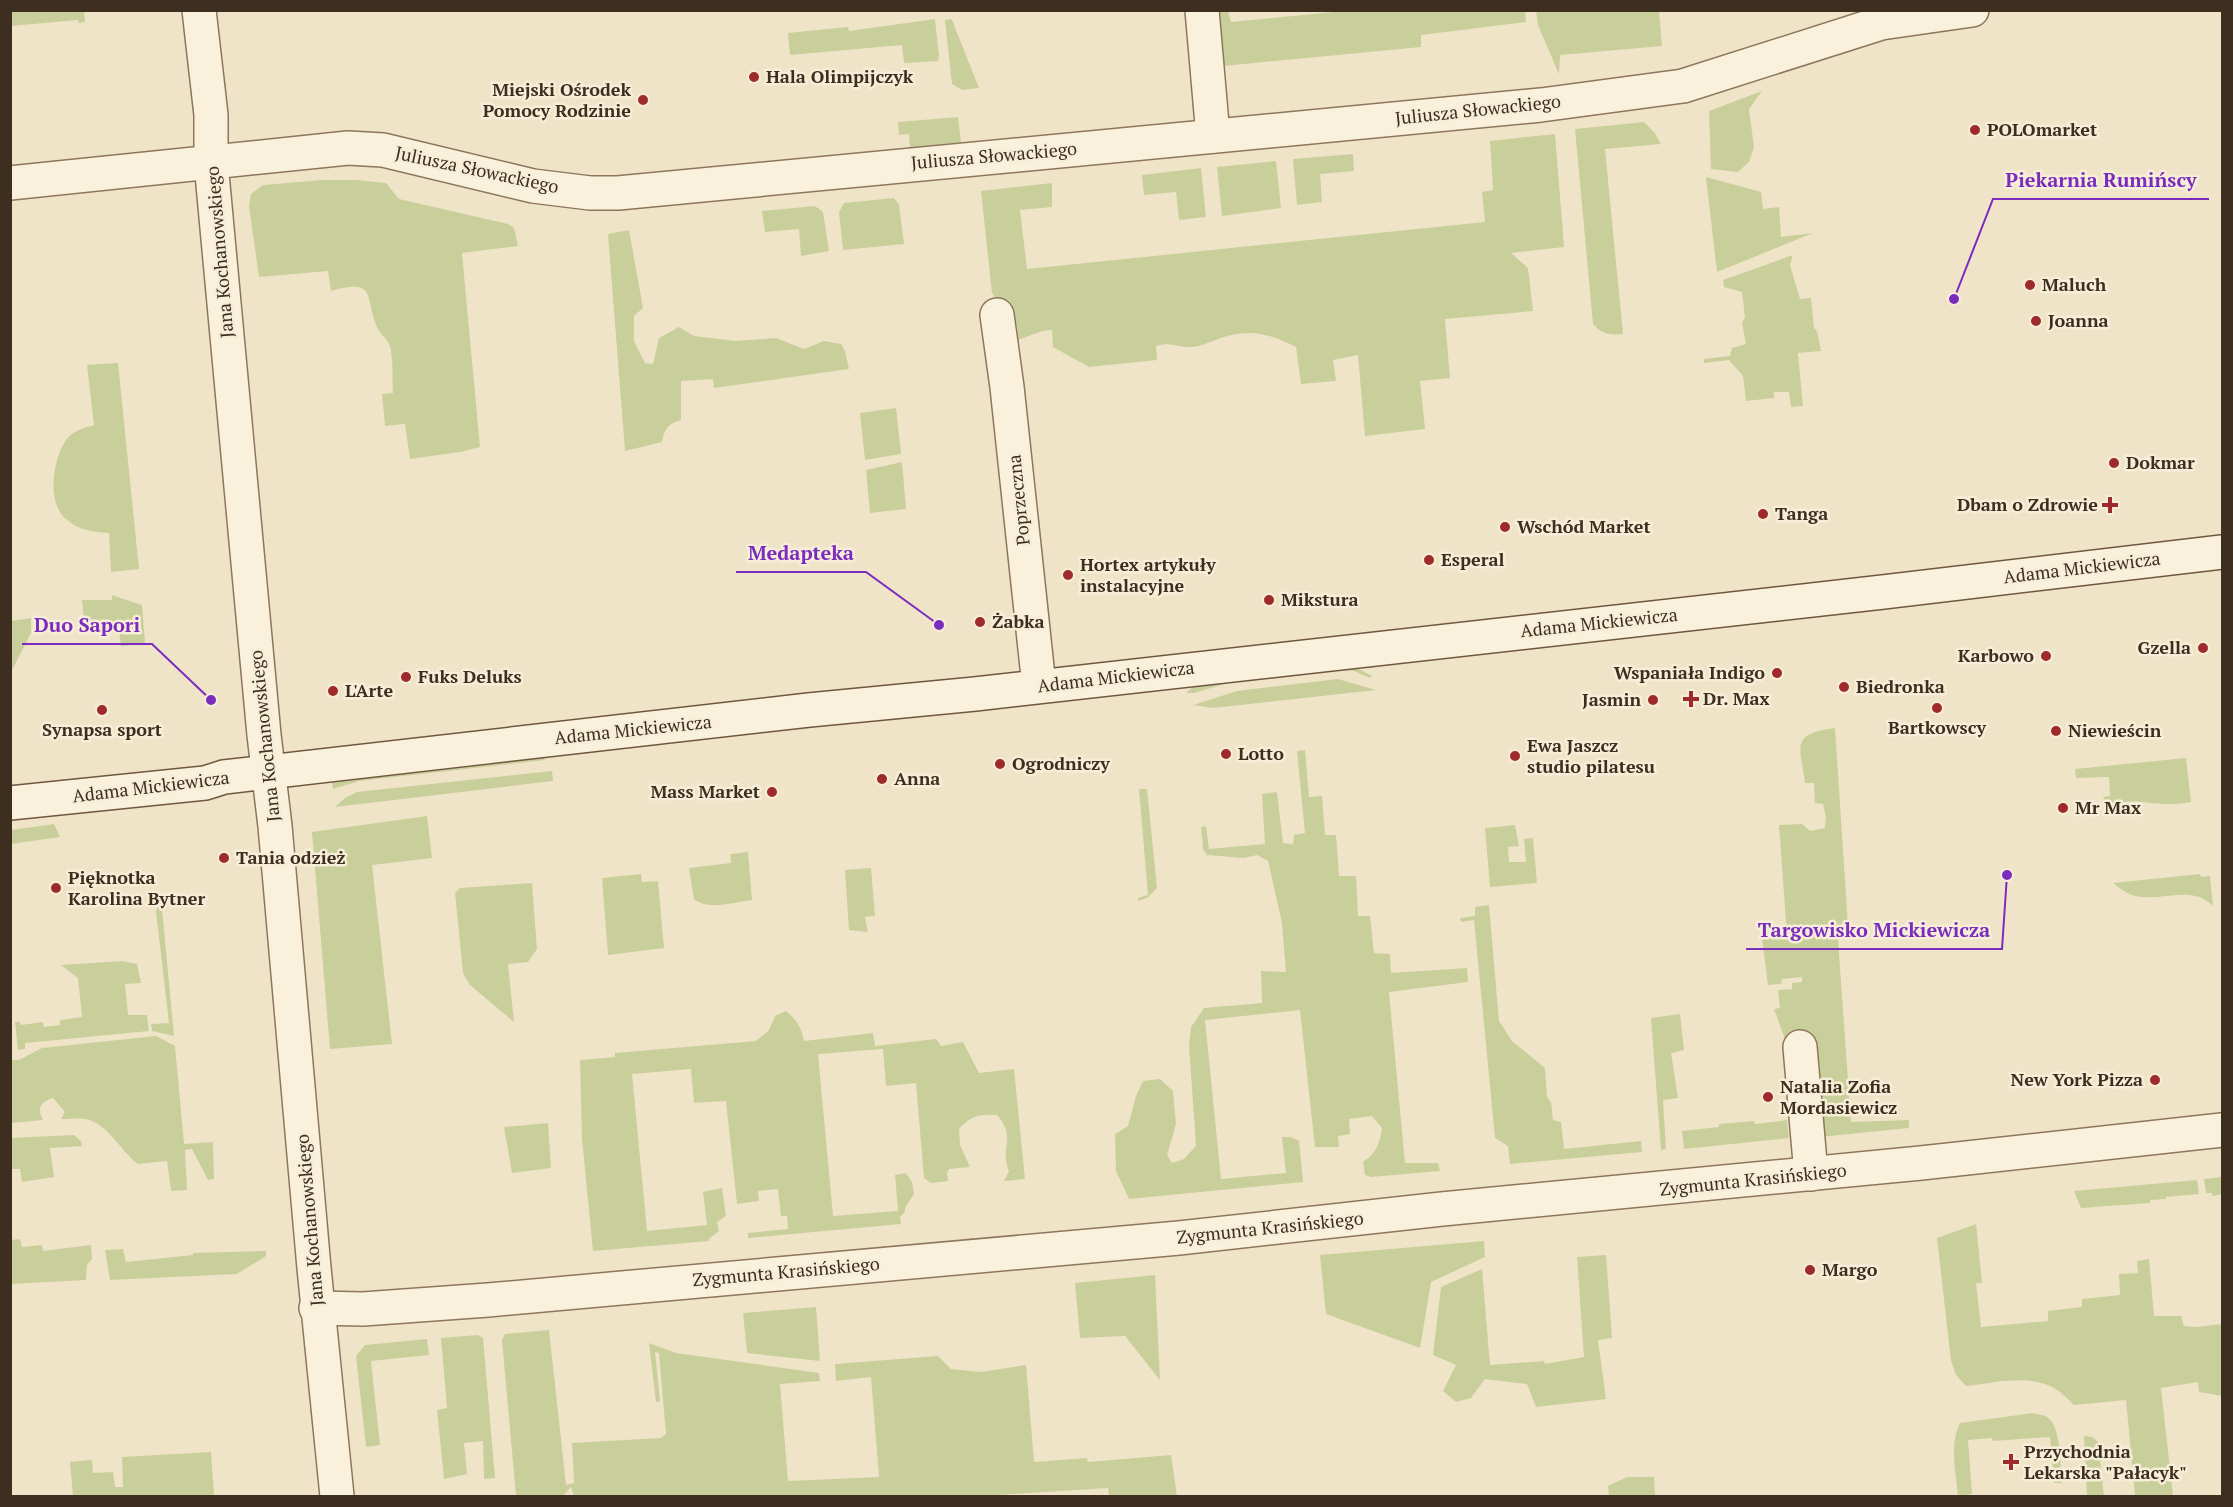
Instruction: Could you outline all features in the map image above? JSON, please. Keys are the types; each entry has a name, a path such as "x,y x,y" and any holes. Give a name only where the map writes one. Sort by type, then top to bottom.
{"street":[{"name":"Jana Kochanowskiego","path":"199,10 211,115 211,163 317,1308 337,1497"},
{"path":"1202,10 1213,136"},
{"name":"Juliusza Słowackiego","path":"10,183 348,148 383,150 533,186 590,193 618,193 1529,106 1658,90 1683,86 1881,23 1972,10"},
{"name":"Poprzeczna","path":"997,315 1007,387 1039,686"},
{"name":"Adama Mickiewicza","path":"10,803 205,783 224,777 809,710 1883,592 2223,552"},
{"path":"1800,1047 1811,1174"},
{"name":"Zygmunta Krasińskiego","path":"317,1308 363,1309 488,1300 1179,1238 2223,1130"}],"green space":[{"path":"11,10 84,11 85,22 79,23 78,20 11,26"},
{"path":"1354,10 1525,10 1526,22 1421,35 1421,47 1223,66 1217,11 1228,11 1231,22"},
{"path":"1536,11 1659,11 1662,46 1560,55 1559,74 1538,25"},
{"path":"935,19 938,61 904,63 902,45 790,55 788,33 848,27 849,31"},
{"path":"952,19 979,88 962,90 952,84 945,20"},
{"path":"1762,91 1749,109 1754,147 1749,162 1738,172 1711,169 1709,111"},
{"path":"958,117 961,142 910,148 909,134 899,135 898,122"},
{"path":"1644,122 1661,144 1605,149 1623,334 1610,334 1603,332 1593,324 1575,129"},
{"path":"1555,134 1564,247 1511,253 1528,268 1533,311 1445,319 1450,378 1420,381 1425,429 1365,436 1358,355 1333,360 1336,381 1301,384 1296,347 1270,336 1243,333 1196,346 1166,344 1156,346 1157,360 1089,367 1053,347 1052,330 1042,331 1018,340 1017,324 992,293 981,191 1052,183 1052,207 1020,210 1027,269 1485,222 1482,192 1493,190 1490,141"},
{"path":"1353,154 1354,171 1320,174 1322,202 1297,205 1293,159"},
{"path":"1276,161 1281,208 1222,216 1217,167"},
{"path":"1201,168 1206,217 1179,220 1176,192 1144,195 1142,175"},
{"path":"1706,177 1761,192 1763,209 1779,207 1781,237 1813,233 1717,272"},
{"path":"322,180 386,183 399,199 508,224 514,228 518,246 462,253 480,447 410,459 405,424 385,426 382,394 393,393 391,352 388,342 378,329 367,293 363,289 356,287 331,291 328,271 259,277 249,206 251,194 263,185"},
{"path":"894,198 899,205 904,244 843,250 839,212 844,203"},
{"path":"815,206 823,212 829,251 801,256 799,229 765,232 762,211"},
{"path":"629,230 643,308 634,316 634,341 645,363 653,364 659,338 679,327 694,336 736,341 776,338 804,349 824,341 841,344 849,369 714,388 713,379 681,381 681,420 668,427 662,442 625,451 608,234"},
{"path":"1793,255 1790,265 1800,299 1811,298 1814,328 1817,331 1821,351 1798,353 1803,406 1791,407 1789,392 1774,392 1774,398 1746,401 1743,376 1729,360 1704,363 1704,359 1730,356 1732,348 1746,344 1742,323 1745,317 1742,292 1724,287 1723,280"},
{"path":"118,363 139,569 111,572 109,533 86,530 66,519 56,502 54,480 61,448 66,440 75,432 94,425 87,365"},
{"path":"896,408 901,454 865,460 860,413"},
{"path":"902,462 906,509 870,513 866,470"},
{"path":"112,595 142,605 145,644 121,646 118,624 85,628 82,600 112,600"},
{"path":"31,618 31,633 11,672 11,621"},
{"path":"1351,665 1372,676 1370,678 1354,671 1342,670 1231,682 1194,693 1186,693 1194,686"},
{"path":"1338,679 1376,690 1213,708 1193,705 1237,691"},
{"path":"1835,728 1848,926 1837,926 1851,1122 1909,1120 1909,1128 1820,1137 1774,1009 1780,1008 1778,990 1792,989 1792,983 1802,982 1802,977 1782,979 1781,984 1768,985 1762,938 1787,935 1779,825 1802,824 1810,831 1825,828 1826,817 1823,804 1815,803 1814,783 1805,783 1801,744 1804,738 1811,734"},
{"path":"1305,750 1309,797 1322,796 1325,835 1336,835 1339,876 1356,876 1358,916 1370,916 1374,953 1390,954 1391,973 1467,968 1468,982 1389,992 1405,1163 1438,1163 1440,1171 1371,1177 1365,1175 1363,1162 1377,1148 1382,1128 1372,1116 1349,1119 1350,1134 1338,1136 1339,1147 1315,1147 1300,1010 1205,1020 1221,1179 1286,1173 1282,1137 1291,1137 1299,1141 1303,1182 1129,1199 1116,1171 1115,1134 1128,1126 1136,1096 1143,1081 1160,1079 1173,1091 1176,1124 1167,1155 1172,1163 1184,1159 1196,1146 1189,1045 1191,1027 1204,1008 1262,1003 1261,971 1286,972 1282,923 1268,861 1257,855 1244,858 1207,855 1203,849 1201,827 1206,826 1209,849 1265,844 1262,794 1277,792 1283,843 1293,844 1293,847 1294,835 1305,833 1297,751"},
{"path":"542,755 545,760 359,781 333,789 332,781"},
{"path":"2186,758 2191,802 2169,804 2123,802 2107,807 2103,797 2110,796 2109,777 2076,778 2075,769"},
{"path":"552,771 553,781 335,807 345,798 357,792"},
{"path":"1139,789 1147,789 1157,888 1147,898 1138,901 1138,898 1148,895"},
{"path":"427,816 432,858 372,865 392,1044 330,1049 312,832"},
{"path":"54,824 60,837 11,844 11,830"},
{"path":"1515,825 1519,846 1508,847 1509,862 1526,862 1524,839 1533,838 1537,883 1490,887 1485,828"},
{"path":"748,852 752,900 714,905 700,903 694,899 689,868 731,863 730,854"},
{"path":"871,868 875,916 865,917 868,932 849,930 845,870"},
{"path":"641,874 642,882 658,881 664,948 608,955 602,878"},
{"path":"2200,874 2201,877 2210,876 2213,906 2206,900 2189,895 2139,897 2123,891 2113,883"},
{"path":"532,883 537,949 528,962 508,964 514,1022 470,985 463,973 455,893 460,888"},
{"path":"161,898 174,1036 152,1031 151,1024 169,1023 156,911"},
{"path":"1489,905 1499,1021 1512,1041 1545,1068 1547,1097 1551,1102 1553,1120 1561,1122 1564,1149 1641,1141 1642,1152 1510,1164 1508,1146 1495,1138 1474,920 1461,922 1460,918 1475,916 1475,907"},
{"path":"122,961 137,964 141,983 125,984 128,1015 147,1015 149,1031 25,1043 25,1049 18,1050 15,1022 20,1022 21,1025 43,1022 44,1027 60,1025 60,1020 82,1017 78,978 61,965"},
{"path":"786,1011 798,1024 804,1041 873,1033 875,1046 936,1039 941,1046 963,1042 979,1073 1014,1069 1025,1179 1004,1181 1009,1171 1006,1163 1006,1130 997,1115 986,1115 972,1118 959,1129 960,1145 970,1167 949,1169 948,1181 931,1183 924,1178 916,1083 886,1086 883,1049 818,1054 833,1216 898,1211 895,1175 906,1173 912,1182 914,1194 900,1217 901,1224 748,1238 748,1233 788,1229 787,1216 781,1216 778,1189 758,1191 759,1201 737,1204 726,1101 694,1103 691,1069 632,1074 647,1231 707,1225 703,1192 722,1188 726,1216 717,1222 719,1231 709,1241 593,1251 582,1139 580,1060 615,1057 615,1053 756,1041 769,1030 775,1016"},
{"path":"1680,1014 1684,1050 1671,1053 1678,1098 1663,1100 1666,1149 1661,1150 1651,1018"},
{"path":"156,1036 175,1046 184,1144 213,1142 214,1179 208,1180 192,1149 185,1150 187,1190 171,1191 167,1161 138,1164 100,1126 85,1119 61,1119 65,1112 53,1098 45,1101 41,1106 40,1112 43,1120 11,1123 11,1060 19,1060 42,1048"},
{"path":"1787,1120 1789,1138 1684,1149 1682,1131 1719,1127 1719,1124 1754,1121 1755,1124"},
{"path":"548,1123 551,1168 512,1173 504,1127"},
{"path":"74,1135 81,1141 82,1146 50,1148 54,1177 22,1182 20,1169 11,1169 11,1138"},
{"path":"2222,1177 2222,1194 2212,1196 2212,1193 2206,1193 2204,1179"},
{"path":"2197,1180 2199,1194 2166,1197 2166,1199 2150,1200 2150,1203 2081,1208 2074,1191"},
{"path":"1976,1224 1982,1283 1976,1283 1981,1327 2048,1321 2048,1311 2082,1307 2082,1299 2120,1295 2119,1274 2138,1273 2137,1261 2149,1259 2154,1316 2181,1316 2184,1326 2222,1324 2222,1396 2199,1392 2198,1382 2161,1388 2173,1496 2135,1496 2126,1400 2074,1405 2058,1391 2042,1383 2009,1380 1966,1386 1956,1375 1951,1361 1937,1238"},
{"path":"20,1239 22,1247 42,1245 43,1251 91,1245 92,1259 87,1265 86,1280 11,1284 11,1240"},
{"path":"1484,1241 1485,1257 1431,1282 1420,1348 1326,1314 1320,1255"},
{"path":"123,1249 126,1262 193,1255 193,1253 266,1251 266,1256 237,1274 110,1280 105,1250"},
{"path":"1606,1255 1612,1338 1598,1340 1606,1399 1536,1407 1527,1384 1485,1379 1471,1398 1456,1402 1443,1391 1456,1365 1433,1355 1441,1287 1482,1269 1490,1365 1544,1361 1545,1364 1584,1357 1577,1257"},
{"path":"1155,1275 1160,1380 1125,1336 1080,1338 1075,1283"},
{"path":"816,1307 820,1361 747,1353 743,1313"},
{"path":"549,1330 566,1485 574,1483 572,1443 661,1438 666,1434 659,1353 655,1352 660,1401 656,1402 649,1343 676,1353 819,1373 820,1381 780,1384 788,1481 879,1477 871,1377 836,1381 835,1364 938,1356 951,1369 981,1372 1026,1365 1034,1462 1087,1458 1088,1462 1171,1455 1177,1496 1109,1496 1108,1488 984,1496 574,1496 571,1487 563,1496 516,1496 502,1340 505,1334"},
{"path":"478,1335 483,1338 495,1478 484,1479 483,1441 464,1443 467,1474 444,1479 437,1410 447,1408 441,1338"},
{"path":"427,1339 429,1355 371,1361 380,1445 366,1447 356,1356 365,1345"},
{"path":"2033,1413 2047,1417 2055,1429 2058,1438 2062,1483 2054,1483 2050,1437 1993,1441 1992,1438 1968,1440 1972,1494 1958,1496 1954,1450 1960,1423"},
{"path":"2084,1436 2093,1437 2098,1442 2104,1496 2087,1496"},
{"path":"211,1452 214,1496 73,1496 70,1462 92,1460 93,1473 113,1472 115,1487 123,1487 122,1457"},
{"path":"1627,1477 1654,1477 1655,1496 1609,1496 1608,1486"}],"place":[{"name":"Hala Olimpijczyk","path":"754,77"},
{"name":"Miejski Ośrodek Pomocy Rodzinie","path":"643,100"},
{"name":"POLOmarket","path":"1975,130"},
{"name":"Maluch","path":"2030,285"},
{"name":"Piekarnia Rumińscy","path":"1954,299"},
{"name":"Joanna","path":"2036,321"},
{"name":"Dokmar","path":"2114,463"},
{"name":"Dbam o Zdrowie","path":"2110,505"},
{"name":"Tanga","path":"1763,514"},
{"name":"Wschód Market","path":"1505,527"},
{"name":"Esperal","path":"1429,560"},
{"name":"Hortex artykuły instalacyjne","path":"1068,575"},
{"name":"Mikstura","path":"1269,600"},
{"name":"Żabka","path":"980,622"},
{"name":"Medapteka","path":"939,625"},
{"name":"Gzella","path":"2203,648"},
{"name":"Karbowo","path":"2046,656"},
{"name":"Wspaniała Indigo","path":"1777,673"},
{"name":"Fuks Deluks","path":"406,677"},
{"name":"Biedronka","path":"1844,687"},
{"name":"L'Arte","path":"333,691"},
{"name":"Dr. Max","path":"1691,699"},
{"name":"Duo Sapori","path":"211,700"},
{"name":"Jasmin","path":"1653,700"},
{"name":"Bartkowscy","path":"1937,708"},
{"name":"Synapsa sport","path":"102,710"},
{"name":"Niewieścin","path":"2056,731"},
{"name":"Lotto","path":"1226,754"},
{"name":"Ewa Jaszcz studio pilatesu","path":"1515,756"},
{"name":"Ogrodniczy","path":"1000,764"},
{"name":"Anna","path":"882,779"},
{"name":"Mass Market","path":"772,792"},
{"name":"Mr Max","path":"2063,808"},
{"name":"Tania odzież","path":"224,858"},
{"name":"Targowisko Mickiewicza","path":"2007,875"},
{"name":"Pięknotka Karolina Bytner","path":"56,888"},
{"name":"New York Pizza","path":"2155,1080"},
{"name":"Natalia Zofia Mordasiewicz","path":"1768,1097"},
{"name":"Margo","path":"1810,1270"},
{"name":"Przychodnia Lekarska \"Pałacyk\"","path":"2011,1462"}]}
